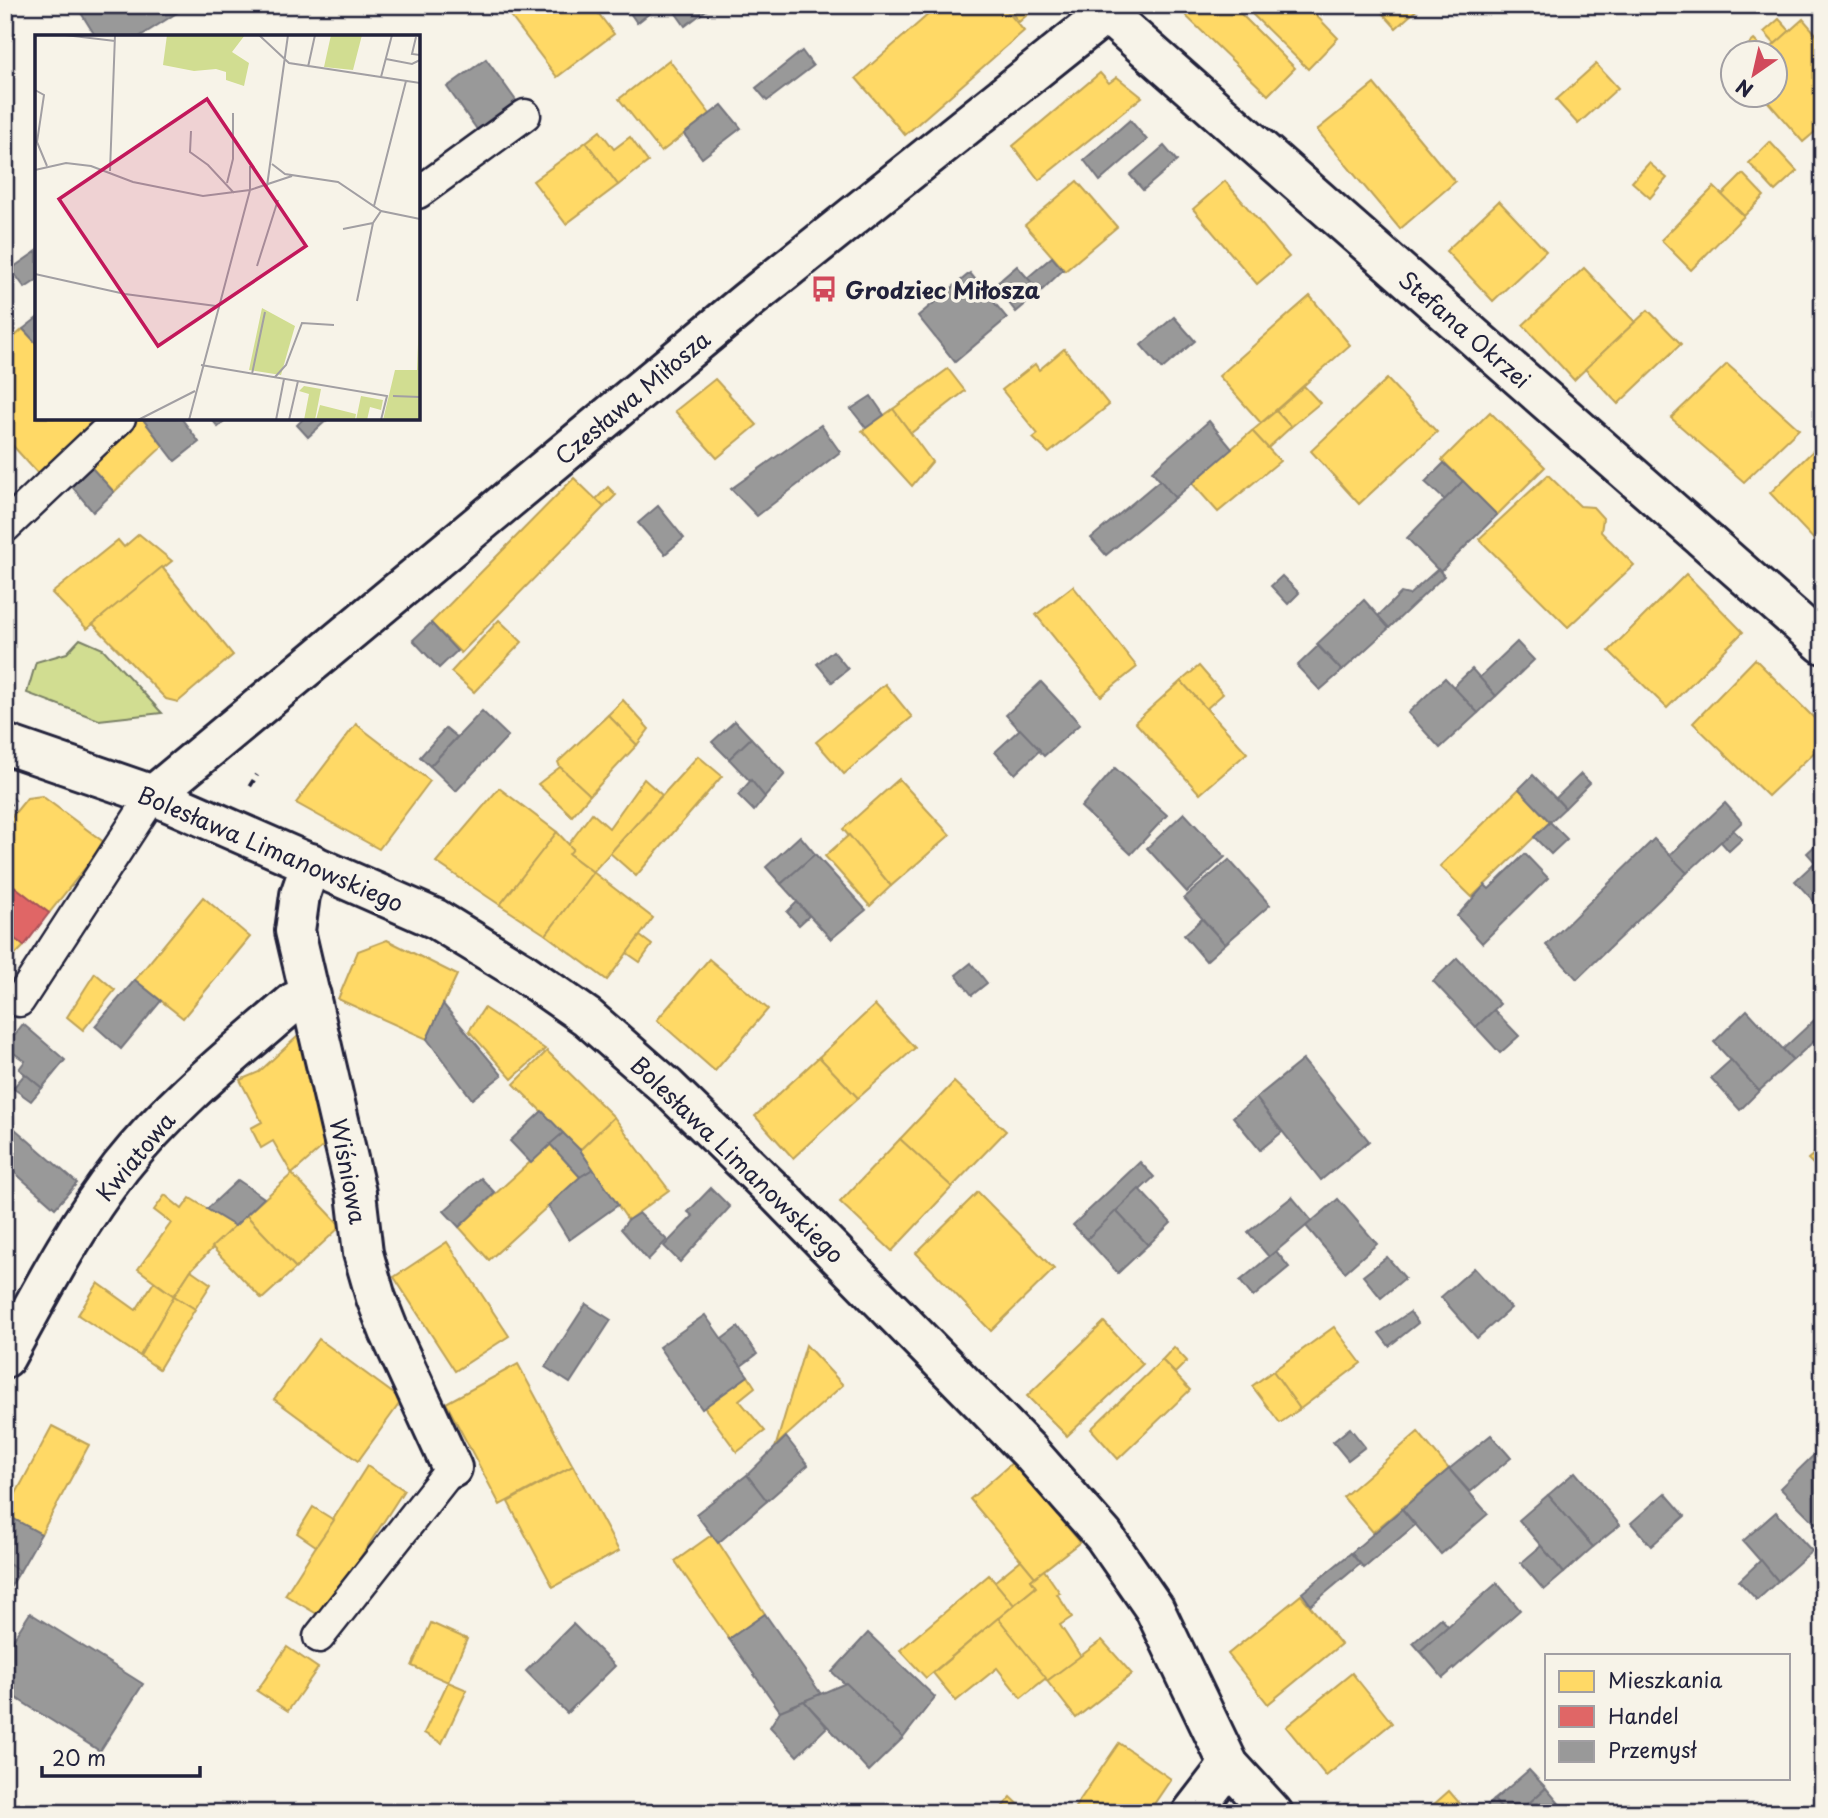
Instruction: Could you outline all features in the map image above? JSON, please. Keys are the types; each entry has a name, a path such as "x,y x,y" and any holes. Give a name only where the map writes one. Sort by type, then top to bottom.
{"street":[{"name":"Stefana Okrzei","path":"1112,9 1823,644"},
{"name":"Czesława Miłosza","path":"153,795 747,301 1112,9"},
{"name":"Bolesława Limanowskiego","path":"5,744 153,795 436,919 521,971 587,1017 666,1086 778,1195 1029,1451 1104,1536 1154,1608 1229,1765 1273,1813"},
{"name":"Wiśniowa","path":"311,863 300,895 295,931 356,1193 363,1253 376,1298 452,1468"},
{"name":"Kwiatowa","path":"5,1358 73,1234 122,1166 188,1094 294,1002 311,996"},
{"path":"1192,1813 1229,1765"}],"lane":[{"path":"420,192 525,114"},
{"path":"5,527 118,420"},
{"path":"19,1001 128,834 132,822 153,795"},
{"path":"319,1637 452,1468"}],"green space":[{"path":"80,639 103,649 162,713 99,720 27,693 36,662 67,653"}],"building: Mieszkania":[{"path":"502,5 592,5 614,34 557,77"},
{"path":"939,5 1002,5 1024,31 905,135 856,78"},
{"path":"1005,5 1038,5 1019,22"},
{"path":"1195,5 1232,5 1295,68 1268,95 1186,16"},
{"path":"1255,5 1306,5 1338,38 1308,69 1249,11"},
{"path":"1375,5 1422,5 1396,28"},
{"path":"1779,19 1790,31 1782,38 1770,38 1764,32"},
{"path":"1803,19 1823,42 1823,125 1803,142 1773,108 1790,108 1790,38 1782,38"},
{"path":"669,60 710,114 661,152 619,99"},
{"path":"1596,64 1618,88 1578,124 1556,100"},
{"path":"1100,73 1109,83 1117,77 1142,97 1039,180 1013,146"},
{"path":"1374,84 1455,182 1400,229 1317,130"},
{"path":"600,131 614,149 630,137 648,162 618,185 586,142"},
{"path":"586,142 618,185 566,224 533,181"},
{"path":"1770,142 1797,171 1775,191 1749,163"},
{"path":"1649,163 1667,178 1650,198 1632,182"},
{"path":"1743,174 1764,196 1744,216 1722,195"},
{"path":"1077,181 1117,227 1065,271 1025,225"},
{"path":"1225,181 1289,257 1257,284 1193,209"},
{"path":"1714,187 1744,216 1691,270 1661,240"},
{"path":"1499,201 1546,251 1493,301 1446,251"},
{"path":"1584,268 1635,322 1574,380 1523,325"},
{"path":"1310,296 1350,345 1261,423 1219,376"},
{"path":"1648,310 1681,344 1618,404 1585,369"},
{"path":"23,329 35,342 35,420 99,420 41,477 5,437 5,345"},
{"path":"1064,349 1109,405 1049,453 1033,438 1038,434 1002,390 1035,364 1039,370"},
{"path":"1727,364 1799,429 1744,482 1671,418"},
{"path":"948,369 965,391 911,433 893,409"},
{"path":"715,379 757,425 717,458 675,411"},
{"path":"1387,379 1437,432 1359,504 1311,451"},
{"path":"1304,386 1320,403 1291,427 1276,411"},
{"path":"893,409 932,462 912,486 862,431"},
{"path":"1276,411 1291,427 1268,448 1252,431"},
{"path":"1490,412 1545,467 1497,515 1442,460"},
{"path":"137,420 144,420 163,446 114,492 90,466"},
{"path":"1252,431 1280,461 1218,512 1192,483"},
{"path":"1819,445 1823,449 1823,540 1818,544 1770,493"},
{"path":"1548,475 1580,506 1593,507 1603,518 1601,532 1634,565 1568,627 1479,539"},
{"path":"574,478 604,507 461,653 431,623"},
{"path":"608,487 616,495 604,507 596,499"},
{"path":"139,534 172,561 87,629 52,593 118,540 124,547"},
{"path":"162,567 233,655 178,702 166,699 93,624"},
{"path":"1686,574 1743,632 1667,708 1609,651"},
{"path":"1073,586 1137,667 1101,696 1036,615"},
{"path":"499,620 522,642 474,692 451,672"},
{"path":"1755,659 1823,727 1823,744 1768,796 1693,723"},
{"path":"1199,666 1223,694 1206,709 1181,681"},
{"path":"1181,681 1247,753 1200,794 1135,722"},
{"path":"885,684 912,717 844,774 816,742"},
{"path":"623,700 649,729 637,745 608,715"},
{"path":"608,715 637,745 590,795 558,762"},
{"path":"356,724 430,781 379,849 296,803"},
{"path":"698,756 722,776 636,876 610,853"},
{"path":"560,767 590,795 572,816 538,784"},
{"path":"644,779 662,795 593,872 569,854 573,849 568,845 592,813 609,828"},
{"path":"899,779 950,835 891,886 843,829"},
{"path":"499,788 557,832 500,905 436,862"},
{"path":"1519,789 1550,822 1472,897 1440,866"},
{"path":"42,796 105,843 49,913 5,879 5,825 27,798"},
{"path":"557,832 573,849 569,854 593,872 546,935 500,905"},
{"path":"849,835 891,886 870,906 825,856"},
{"path":"593,872 653,918 607,980 546,935"},
{"path":"203,897 250,937 183,1018 135,980"},
{"path":"5,931 24,946 5,965"},
{"path":"640,936 652,945 640,962 627,953"},
{"path":"387,940 457,975 427,1039 338,999 358,951"},
{"path":"709,959 768,1009 715,1071 657,1020"},
{"path":"95,973 115,990 83,1030 67,1017"},
{"path":"875,1005 915,1048 858,1098 819,1057"},
{"path":"484,1008 545,1049 512,1079 469,1031"},
{"path":"299,1035 328,1142 292,1174 273,1141 261,1148 251,1128 262,1122 240,1080 259,1072"},
{"path":"547,1051 614,1117 580,1150 514,1084"},
{"path":"819,1057 858,1098 793,1158 755,1116"},
{"path":"954,1082 1006,1131 952,1187 900,1139"},
{"path":"614,1117 669,1190 628,1220 580,1150"},
{"path":"900,1139 952,1187 892,1251 840,1202"},
{"path":"550,1144 580,1177 489,1260 459,1227"},
{"path":"1823,1146 1823,1174 1808,1159"},
{"path":"292,1174 341,1226 296,1268 246,1215"},
{"path":"978,1192 1054,1269 991,1331 916,1253"},
{"path":"165,1195 182,1209 190,1198 235,1226 191,1270 174,1296 138,1269 171,1223 154,1210"},
{"path":"246,1215 296,1268 262,1299 212,1247"},
{"path":"447,1242 509,1336 455,1371 394,1277"},
{"path":"191,1270 211,1284 195,1309 174,1296"},
{"path":"154,1282 174,1296 140,1356 78,1315 98,1283 136,1310"},
{"path":"174,1296 195,1309 159,1369 140,1356"},
{"path":"1104,1322 1143,1364 1067,1436 1027,1396"},
{"path":"1334,1327 1361,1363 1300,1409 1273,1371"},
{"path":"319,1339 402,1400 358,1461 274,1399"},
{"path":"806,1345 843,1385 776,1445"},
{"path":"1174,1347 1187,1361 1175,1373 1162,1360"},
{"path":"1162,1360 1190,1390 1118,1459 1091,1429"},
{"path":"518,1364 573,1466 500,1505 446,1403"},
{"path":"1273,1371 1300,1409 1280,1423 1252,1386"},
{"path":"748,1376 755,1387 739,1400 765,1431 737,1452 704,1407"},
{"path":"52,1426 89,1445 41,1534 5,1514"},
{"path":"1418,1432 1449,1469 1373,1532 1343,1497"},
{"path":"1013,1462 1080,1542 1035,1577 970,1499"},
{"path":"367,1466 404,1490 322,1617 285,1595"},
{"path":"573,1466 619,1551 553,1587 508,1502"},
{"path":"313,1507 334,1520 316,1546 297,1533"},
{"path":"713,1534 765,1614 729,1639 675,1561"},
{"path":"1021,1560 1035,1577 1031,1580 1036,1587 1014,1605 994,1582"},
{"path":"1044,1570 1072,1617 1060,1625 1081,1657 1047,1681 998,1618 1036,1587 1031,1580"},
{"path":"989,1575 1014,1605 926,1678 900,1650"},
{"path":"1301,1595 1341,1644 1268,1704 1228,1654"},
{"path":"998,1618 1046,1678 1021,1698 997,1668 956,1701 933,1673"},
{"path":"431,1623 467,1639 448,1682 412,1666"},
{"path":"1102,1640 1132,1674 1076,1718 1047,1681"},
{"path":"287,1647 318,1668 288,1711 257,1691"},
{"path":"1352,1673 1392,1723 1326,1776 1286,1727"},
{"path":"448,1682 467,1690 442,1743 424,1733"},
{"path":"1119,1743 1171,1779 1148,1813 1071,1813"},
{"path":"1449,1791 1468,1813 1425,1813 1432,1806"},
{"path":"1011,1797 1028,1813 997,1813"}],"building: Handel":[{"path":"5,879 49,913 24,946 5,931"}],"building: Przemysł":[{"path":"83,5 189,5 142,35 95,35 78,8"},
{"path":"634,5 660,5 637,23 628,10"},
{"path":"670,5 713,5 685,26"},
{"path":"802,51 813,66 767,101 756,88"},
{"path":"486,59 520,106 481,135 447,87"},
{"path":"722,105 741,128 702,158 684,134"},
{"path":"1130,120 1147,140 1100,181 1084,160"},
{"path":"1164,146 1177,161 1143,190 1130,175"},
{"path":"35,252 35,281 25,288 11,269"},
{"path":"1052,257 1063,270 1040,292 1027,278"},
{"path":"1017,266 1040,292 1016,312 995,285"},
{"path":"970,273 1007,318 955,362 918,316"},
{"path":"1174,317 1195,341 1162,369 1141,345"},
{"path":"35,320 35,342 23,329"},
{"path":"871,396 884,415 866,428 851,409"},
{"path":"144,420 182,420 199,442 175,461"},
{"path":"213,420 227,420 218,427"},
{"path":"302,420 327,420 308,437 297,425"},
{"path":"1209,421 1232,449 1175,498 1152,471"},
{"path":"821,425 840,452 757,516 731,489"},
{"path":"1444,463 1463,481 1445,500 1425,482"},
{"path":"90,466 114,492 93,512 69,483"},
{"path":"1160,480 1175,498 1106,555 1091,538"},
{"path":"1463,481 1497,515 1440,572 1407,538"},
{"path":"658,506 684,538 665,554 638,523"},
{"path":"1438,569 1444,576 1389,628 1378,616 1401,593 1409,595"},
{"path":"1282,576 1299,593 1288,604 1271,586"},
{"path":"1364,600 1389,628 1342,671 1317,644"},
{"path":"431,623 457,651 439,668 413,640"},
{"path":"1517,642 1534,660 1496,696 1479,678"},
{"path":"1318,646 1342,671 1320,690 1297,666"},
{"path":"833,651 848,669 832,682 817,664"},
{"path":"1472,669 1496,696 1478,713 1453,687"},
{"path":"1445,678 1478,713 1440,748 1408,713"},
{"path":"1041,682 1080,724 1044,756 1006,715"},
{"path":"482,711 508,736 456,791 430,766"},
{"path":"735,721 751,738 729,759 712,742"},
{"path":"446,728 457,737 430,766 420,757"},
{"path":"1020,729 1040,750 1015,774 995,752"},
{"path":"751,738 785,774 765,797 729,759"},
{"path":"1115,768 1167,815 1131,854 1081,807"},
{"path":"1581,774 1590,783 1565,808 1556,798"},
{"path":"1533,775 1565,808 1550,822 1519,789"},
{"path":"751,780 765,797 754,811 738,795"},
{"path":"1725,803 1742,822 1687,873 1669,856"},
{"path":"1184,813 1225,857 1187,892 1147,848"},
{"path":"1550,822 1567,839 1551,854 1534,837"},
{"path":"1733,830 1742,839 1729,851 1721,842"},
{"path":"800,836 815,854 781,884 766,867"},
{"path":"1654,839 1687,873 1577,979 1546,945"},
{"path":"1818,843 1823,848 1823,855 1815,862 1807,853"},
{"path":"815,854 866,910 831,939 781,884"},
{"path":"1525,854 1548,878 1482,943 1457,916 1485,885 1489,889"},
{"path":"1823,855 1823,911 1795,881"},
{"path":"1229,860 1270,905 1225,944 1184,898"},
{"path":"797,902 809,916 799,925 787,912"},
{"path":"1202,919 1225,944 1206,961 1184,935"},
{"path":"1457,958 1500,1004 1476,1027 1433,981"},
{"path":"971,963 987,983 972,995 956,975"},
{"path":"135,980 161,1001 121,1049 95,1026"},
{"path":"443,1004 502,1075 472,1099 427,1039"},
{"path":"1494,1010 1519,1036 1500,1053 1476,1027"},
{"path":"1747,1010 1793,1060 1759,1091 1714,1042"},
{"path":"1823,1012 1823,1033 1793,1060 1783,1049"},
{"path":"23,1024 65,1060 42,1088 19,1069 25,1061 5,1047"},
{"path":"1303,1060 1369,1141 1321,1180 1256,1098"},
{"path":"1731,1060 1759,1091 1740,1110 1711,1078"},
{"path":"25,1074 42,1088 31,1101 13,1088"},
{"path":"1256,1098 1282,1132 1260,1150 1233,1117"},
{"path":"542,1111 563,1133 531,1163 510,1141"},
{"path":"15,1129 77,1183 55,1208 5,1164 5,1139"},
{"path":"563,1133 580,1150 593,1169 580,1177 550,1144"},
{"path":"1140,1162 1154,1177 1087,1239 1073,1225"},
{"path":"593,1169 618,1205 569,1240 548,1206"},
{"path":"481,1178 495,1193 459,1227 444,1211"},
{"path":"238,1180 264,1198 235,1226 207,1209"},
{"path":"711,1188 730,1207 680,1262 664,1246 693,1216 688,1212"},
{"path":"1139,1189 1171,1223 1148,1245 1116,1211"},
{"path":"1292,1197 1312,1221 1269,1257 1248,1232"},
{"path":"1338,1199 1377,1244 1345,1272 1306,1226"},
{"path":"1116,1211 1148,1245 1118,1273 1087,1239"},
{"path":"639,1213 667,1240 648,1260 621,1229"},
{"path":"1276,1251 1289,1267 1253,1297 1240,1281"},
{"path":"1387,1257 1405,1278 1381,1298 1363,1276"},
{"path":"1474,1268 1511,1308 1477,1338 1441,1297"},
{"path":"586,1304 611,1320 570,1383 545,1367"},
{"path":"1410,1312 1418,1323 1389,1346 1379,1333"},
{"path":"705,1315 748,1376 702,1409 659,1347"},
{"path":"738,1327 757,1354 741,1366 722,1339"},
{"path":"1350,1428 1365,1447 1348,1460 1333,1442"},
{"path":"1491,1435 1511,1458 1470,1492 1449,1469"},
{"path":"786,1437 808,1465 767,1501 747,1475"},
{"path":"1823,1446 1823,1531 1780,1488"},
{"path":"1449,1469 1488,1514 1441,1554 1402,1509"},
{"path":"1575,1472 1620,1525 1593,1547 1548,1495"},
{"path":"747,1475 767,1501 718,1543 696,1514"},
{"path":"1665,1493 1685,1516 1651,1546 1631,1523"},
{"path":"1548,1495 1593,1547 1564,1573 1519,1520"},
{"path":"1402,1509 1415,1525 1364,1568 1351,1553"},
{"path":"1776,1512 1812,1551 1778,1581 1743,1541"},
{"path":"5,1514 41,1534 20,1571 5,1562"},
{"path":"1541,1546 1564,1573 1544,1590 1521,1563"},
{"path":"1351,1553 1360,1564 1311,1605 1302,1593"},
{"path":"1761,1560 1778,1581 1757,1600 1739,1581"},
{"path":"5,1562 20,1571 5,1596"},
{"path":"1497,1583 1520,1610 1443,1678 1420,1651"},
{"path":"30,1613 143,1684 100,1751 5,1691 5,1652"},
{"path":"765,1614 821,1694 780,1711 729,1639"},
{"path":"1441,1618 1448,1626 1420,1651 1413,1643"},
{"path":"573,1624 615,1666 567,1713 526,1671"},
{"path":"868,1633 935,1697 903,1738 832,1672"},
{"path":"846,1683 903,1738 869,1771 804,1701"},
{"path":"804,1701 827,1727 797,1756 770,1727 780,1711"},
{"path":"1529,1770 1546,1788 1518,1813 1505,1813 1494,1800"},
{"path":"1546,1788 1567,1813 1518,1813"},
{"path":"1494,1800 1505,1813 1480,1813"}],"place":[{"name":"Grodziec Miłosza","path":"824,289"}]}
